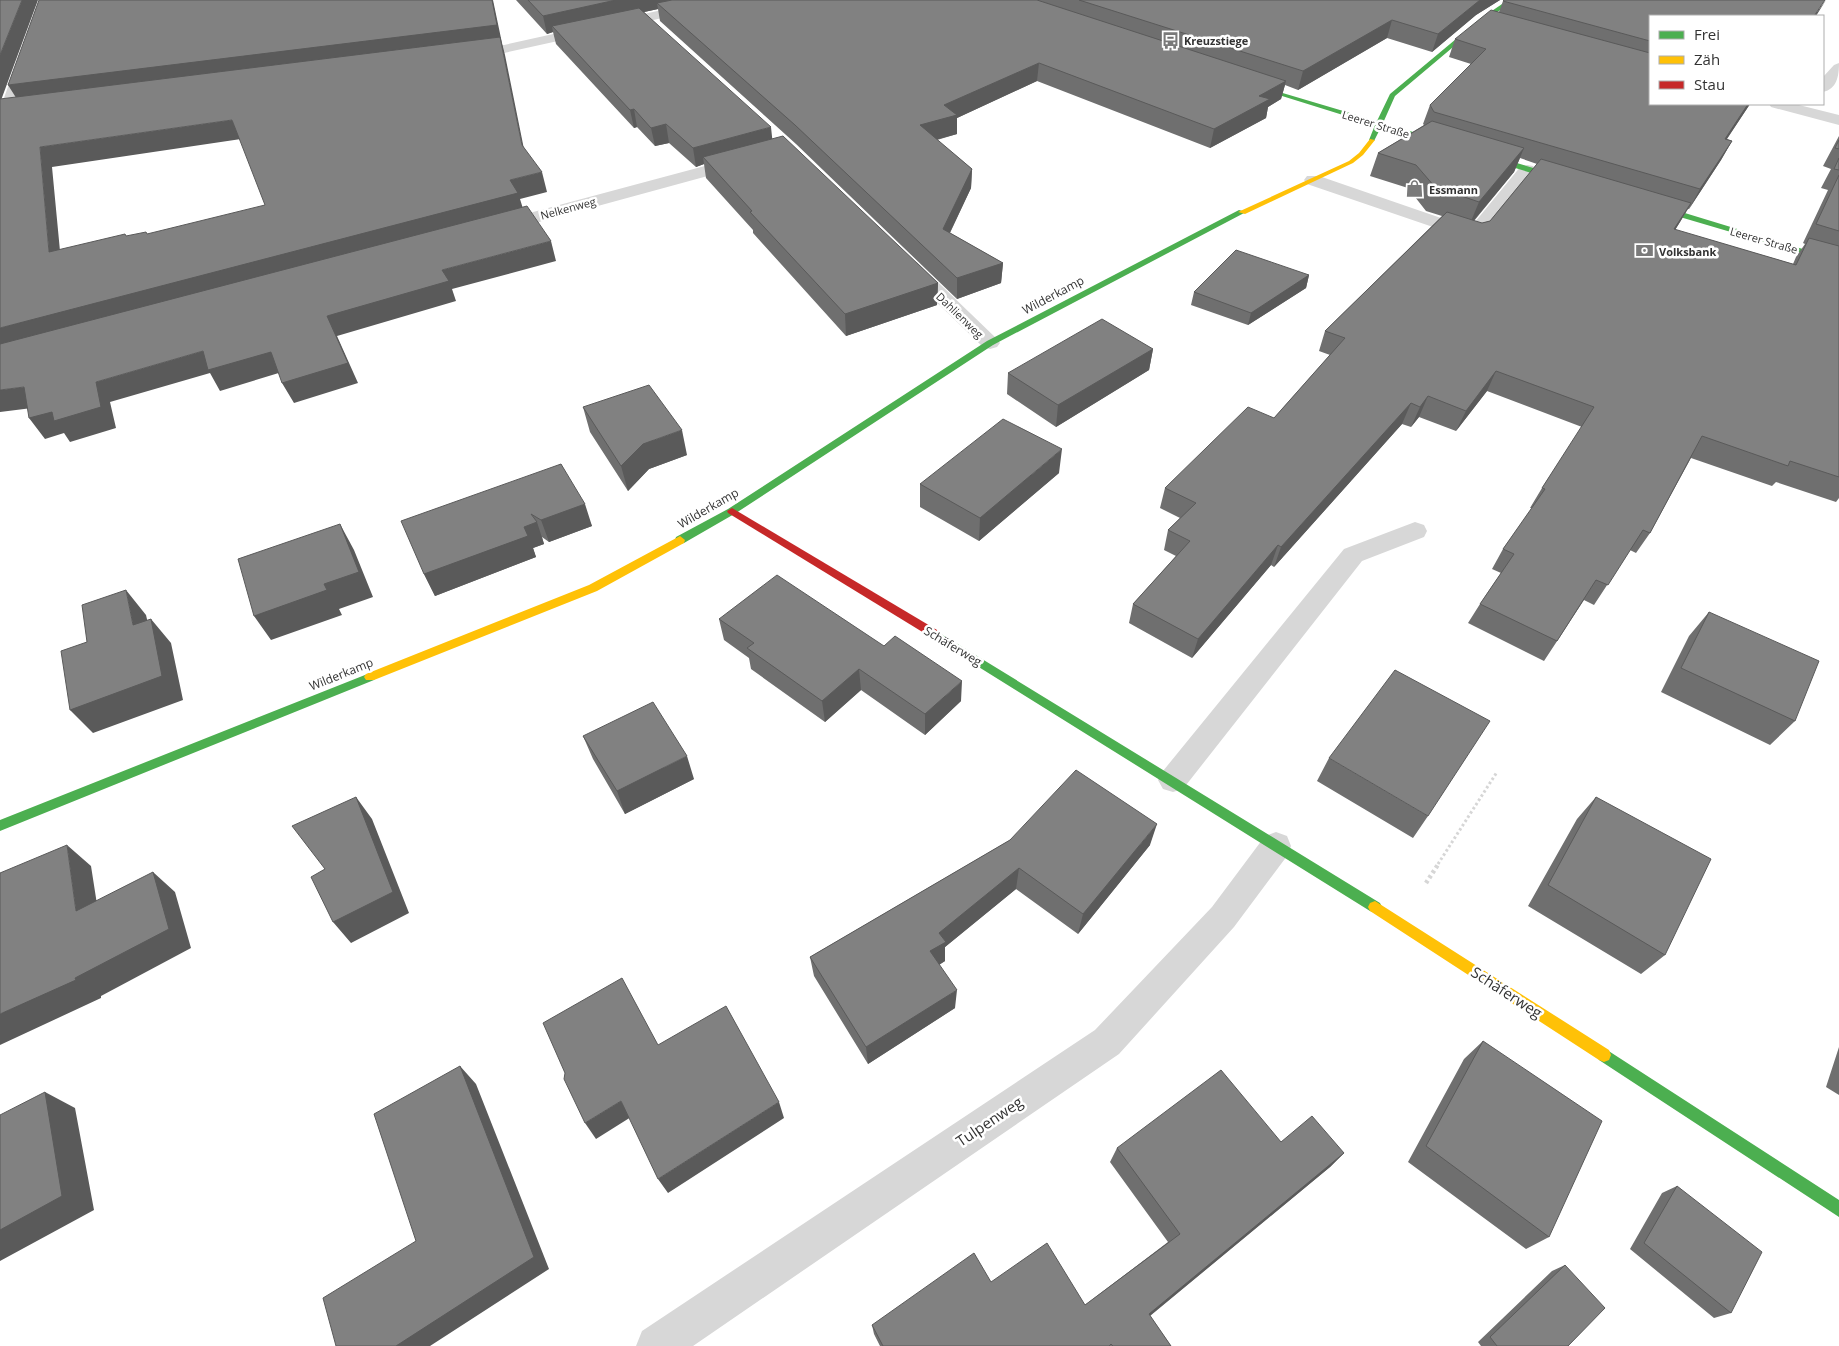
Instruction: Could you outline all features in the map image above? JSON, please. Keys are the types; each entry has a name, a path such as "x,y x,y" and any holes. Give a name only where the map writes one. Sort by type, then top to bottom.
{"street":[{"path":"27,110 4,112 46,0"},
{"path":"446,56 504,49 726,0"},
{"path":"1379,126 1384,107 1392,95 1482,20 1512,0"},
{"path":"647,18 661,32"},
{"path":"1482,20 1501,25"},
{"path":"1824,85 1839,68"},
{"name":"Leerer Straße","path":"1233,79 1379,126 1574,184"},
{"path":"1786,105 1805,107 1839,120"},
{"name":"Wilderkamp","path":"0,826 593,588 732,511 990,343 1210,227 1351,162 1365,152 1374,141 1379,126"},
{"name":"Nelkenweg","path":"481,232 760,157"},
{"path":"1313,180 1474,235 1527,170"},
{"name":"Leerer Straße","path":"1640,203 1839,262"},
{"name":"Dahlienweg","path":"900,256 990,343"},
{"name":"Schäferweg","path":"732,511 1173,780 1400,922 1839,1209"},
{"path":"1173,780 1353,555 1414,531"},
{"name":"Tulpenweg","path":"657,1346 1107,1042 1222,917 1276,846"}],"path":[{"path":"1400,922 1497,772"}],"building":[{"path":"0,0 22,0 0,55"},
{"path":"39,0 492,0 497,25 8,85"},
{"path":"528,0 616,0 543,16"},
{"path":"672,0 1037,0 1286,81 1259,96 1270,99 1214,129 1039,63 944,105 957,115 920,125 972,169 943,229 1003,263 957,278 795,125 657,3"},
{"path":"1079,0 1480,0 1438,34 1392,20 1303,71"},
{"path":"1825,0 1815,15 1649,15 1649,41 1503,1"},
{"path":"639,8 771,127 693,148 666,124 651,128 634,109 630,110 552,26"},
{"path":"1491,10 1649,53 1649,105 1747,105 1725,139 1732,141 1700,189 1434,112 1430,105 1486,49 1455,39"},
{"path":"500,37 522,145 542,172 510,180 518,193 0,328 0,99","holes":["232,120 265,205 147,234 146,232 126,236 125,234 49,252 40,147"]},
{"path":"1432,121 1524,148 1479,202 1435,187 1416,165 1378,153"},
{"path":"783,136 938,283 845,314 750,212 752,211 703,157"},
{"path":"1839,140 1839,149 1835,148"},
{"path":"1839,158 1839,170 1834,169"},
{"path":"1541,159 1691,203 1674,229 1796,265 1809,238 1839,246 1839,477 1790,461 1788,466 1702,436 1650,533 1643,530 1608,585 1596,580 1557,641 1480,604 1514,554 1503,549 1545,489 1542,488 1594,407 1496,371 1466,411 1428,396 1420,407 1411,403 1281,547 1278,545 1198,639 1133,604 1190,541 1168,530 1196,503 1165,488 1248,407 1274,418 1345,338 1325,331 1447,212 1482,223 1490,221"},
{"path":"1839,175 1839,231 1816,224"},
{"path":"527,206 551,241 442,270 449,281 327,316 348,363 282,383 271,352 208,370 203,351 96,382 101,407 54,421 52,412 29,418 24,387 0,390 0,344"},
{"path":"1236,250 1309,275 1251,313 1194,292"},
{"path":"1102,319 1153,349 1058,405 1008,373"},
{"path":"649,385 682,430 643,444 621,466 583,407"},
{"path":"1003,419 1062,449 980,518 920,484"},
{"path":"561,464 585,504 541,520 531,514 537,522 524,527 528,536 424,574 401,521"},
{"path":"340,524 359,572 324,584 327,590 254,616 238,559"},
{"path":"777,575 884,646 895,636 962,681 925,714 859,669 822,701 747,648 754,643 719,619"},
{"path":"126,590 133,625 151,619 162,676 70,710 61,651 87,642 82,605"},
{"path":"1709,612 1819,661 1795,721 1681,668"},
{"path":"1395,670 1490,721 1428,816 1329,758"},
{"path":"653,702 687,756 617,791 583,736"},
{"path":"1076,770 1157,824 1083,914 1019,868 939,933 946,942 930,951 957,990 866,1047 810,957 1010,840"},
{"path":"356,797 393,892 333,922 311,877 325,869 292,826"},
{"path":"1596,797 1711,859 1665,955 1548,885"},
{"path":"67,845 76,911 153,872 169,929 75,978 76,980 0,1014 0,873"},
{"path":"622,978 658,1045 726,1006 779,1102 658,1179 621,1101 585,1123 564,1079 565,1073 543,1023"},
{"path":"1483,1041 1602,1121 1549,1237 1426,1146"},
{"path":"460,1066 534,1257 396,1346 336,1346 323,1298 416,1241 374,1114"},
{"path":"1221,1070 1281,1142 1312,1116 1344,1153 1149,1314 1171,1346 1113,1346 1111,1344 1109,1346 883,1346 872,1325 974,1253 991,1282 1047,1243 1085,1305 1180,1234 1117,1148"},
{"path":"45,1092 62,1196 0,1230 0,1115"},
{"path":"1677,1186 1762,1252 1731,1313 1644,1243"},
{"path":"1565,1265 1605,1308 1568,1346 1497,1346 1490,1337"}],"traffic: fast":[{"path":"1372,140 1392,95 1482,20 1512,0"},
{"path":"1247,84 1567,181"},
{"path":"1649,205 1839,262"},
{"path":"680,540 732,511 990,343 1242,212"},
{"path":"933,633 1375,907"},
{"path":"0,826 370,677"},
{"path":"1604,1055 1839,1209"}],"traffic: slow":[{"path":"1242,212 1351,162 1361,154 1372,140"},
{"path":"370,677 593,588 680,540"},
{"path":"1375,907 1604,1055"}],"traffic: jam":[{"path":"732,511 933,633"}],"place":[{"name":"Kreuzstiege","path":"1170,40"},
{"name":"Essmann","path":"1415,189"},
{"name":"Volksbank","path":"1645,251"}]}
